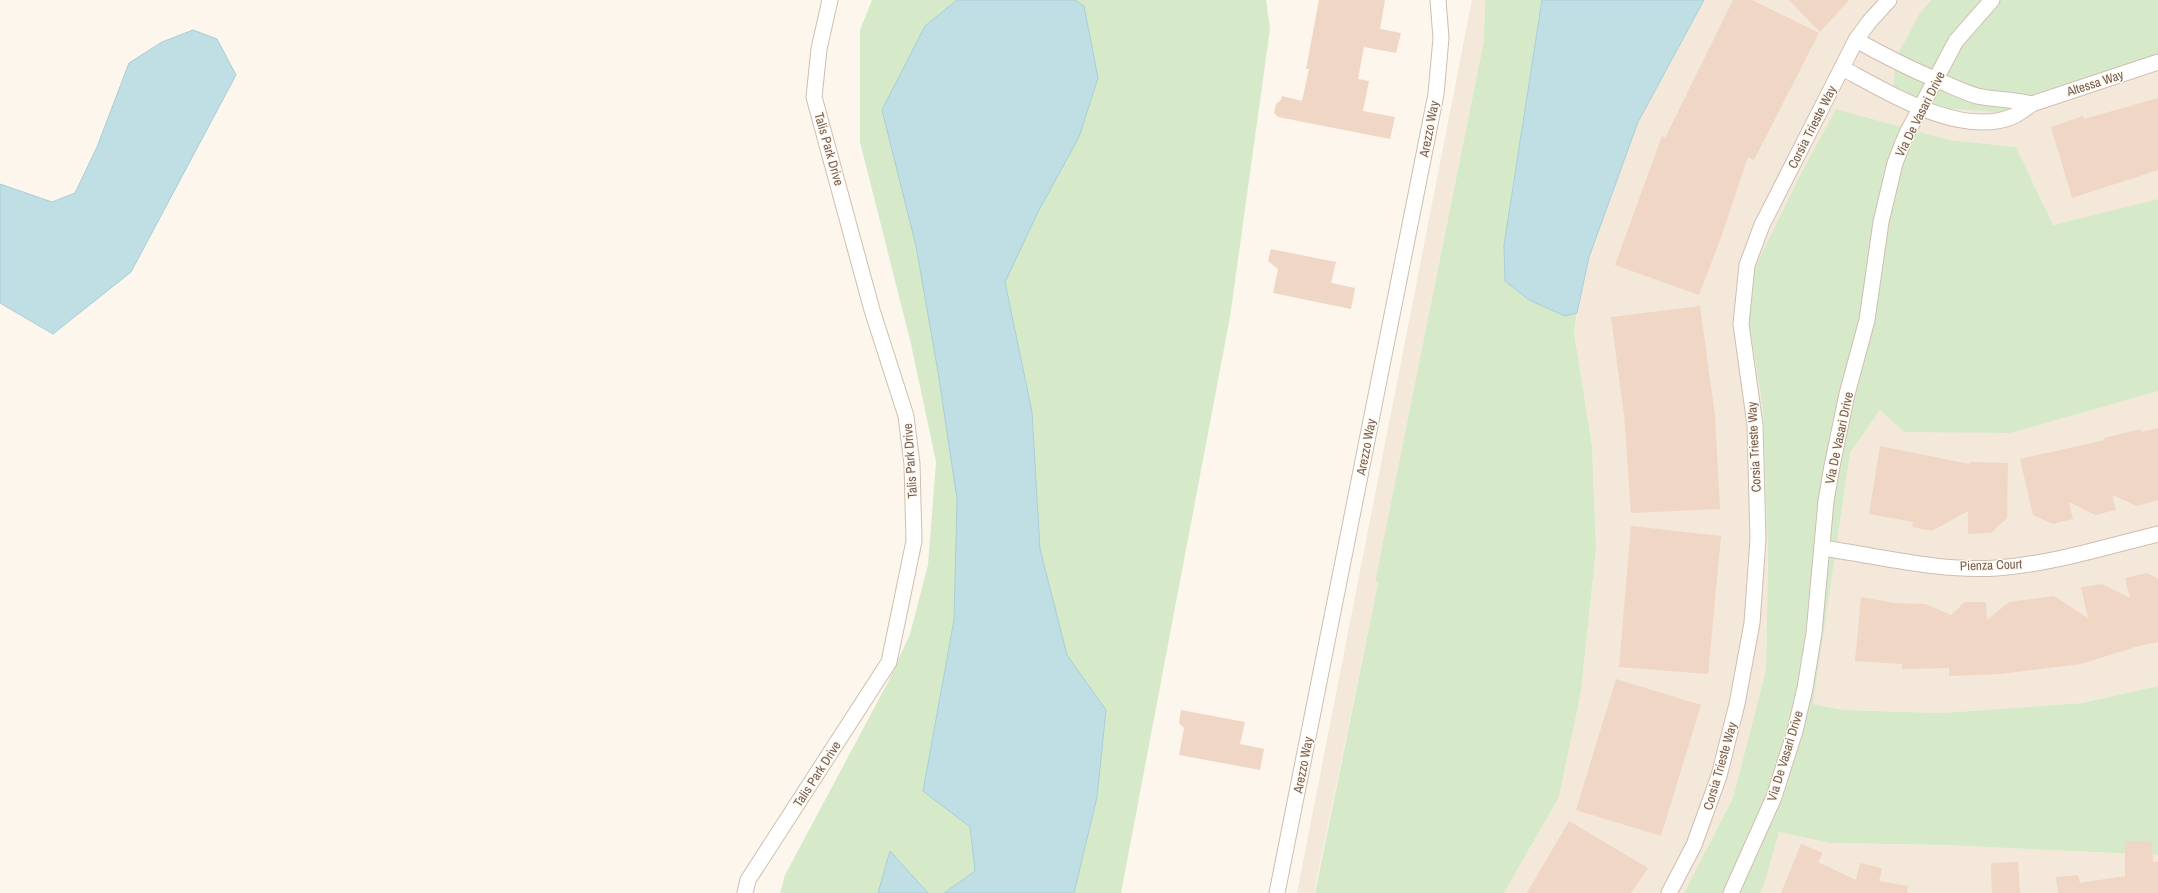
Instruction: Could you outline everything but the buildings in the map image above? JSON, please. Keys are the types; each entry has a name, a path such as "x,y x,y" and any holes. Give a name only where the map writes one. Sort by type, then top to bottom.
{"street":[{"name":"Talis Park Drive","path":"745,893 748,880 889,662 914,541 912,464 906,416 872,310 814,97 819,49 830,0"},
{"name":"Arezzo Way","path":"1277,893 1436,94 1441,38 1438,0"},
{"name":"Corsia Trieste Way","path":"1669,893 1694,845 1720,776 1737,704 1752,623 1758,539 1755,425 1740,324 1747,265 1762,225 1856,40 1869,22 1889,0"},
{"name":"Via De Vasari Drive","path":"1731,893 1774,797 1795,731 1805,688 1814,633 1826,501 1832,466 1848,394 1867,320 1881,222 1895,163 1906,135 1937,80 1956,41 1992,0"},
{"path":"1856,40 1900,65 1978,96 2001,100 2016,99 2032,104"},
{"name":"Altessa Way","path":"1842,68 1922,107 1967,122 1987,122 2014,116 2032,104 2158,62"},
{"name":"Pienza Court","path":"1822,548 1878,555 1934,566 1996,568 2068,556 2158,534"}],"shaded area":[{"path":"1472,0 1485,0 1484,40 1375,582 1378,583 1314,893 1297,893"},
{"path":"1704,0 1931,0 1920,13 2158,61 2158,199 2053,225 2016,147 1950,140 1836,109 1801,173 1752,273 1749,322 1763,410 1768,557 1766,670 1733,798 1684,893 1504,893 1559,797 1581,692 1596,549 1592,446 1574,332 1589,257 1638,122"},
{"path":"2158,391 2158,686 2082,703 1942,713 1843,710 1812,704 1850,453 1880,410"},
{"path":"1779,832 1830,843 1943,845 2158,855 2158,893 1760,893 1765,882"}],"green space":[{"path":"872,0 1266,0 1270,29 1230,317 1121,893 780,893 785,875 888,682 910,634 928,565 936,462 911,344 860,142 860,30"},
{"path":"1485,0 1542,0 1504,245 1505,281 1529,300 1565,316 1577,313 1574,332 1592,446 1596,549 1581,692 1559,797 1504,893 1315,893 1378,583 1375,582 1484,40"},
{"path":"1931,0 2158,0 2158,61 2009,113 1929,107 1893,89 1896,58 1920,13"},
{"path":"1836,109 1950,140 2016,147 2053,225 2158,199 2158,391 2010,433 1904,432 1880,410 1850,453 1813,704 1843,710 1942,713 2082,703 2158,686 2158,855 1943,845 1830,843 1779,832 1765,882 1760,893 1684,893 1733,798 1766,670 1768,557 1763,410 1749,322 1752,273 1801,173"}],"water":[{"path":"957,0 1075,0 1084,6 1098,78 1079,137 1038,212 1005,282 1032,412 1040,549 1067,655 1106,710 1097,797 1074,893 944,893 975,871 970,827 923,791 954,620 957,499 938,372 916,246 882,110 925,26"},
{"path":"1542,0 1704,0 1638,122 1589,257 1577,313 1565,316 1529,300 1505,281 1504,245"},
{"path":"193,30 217,39 236,75 131,272 53,334 0,303 0,184 52,202 75,193 97,147 129,63 162,42"},
{"path":"890,851 928,893 878,893"}]}
